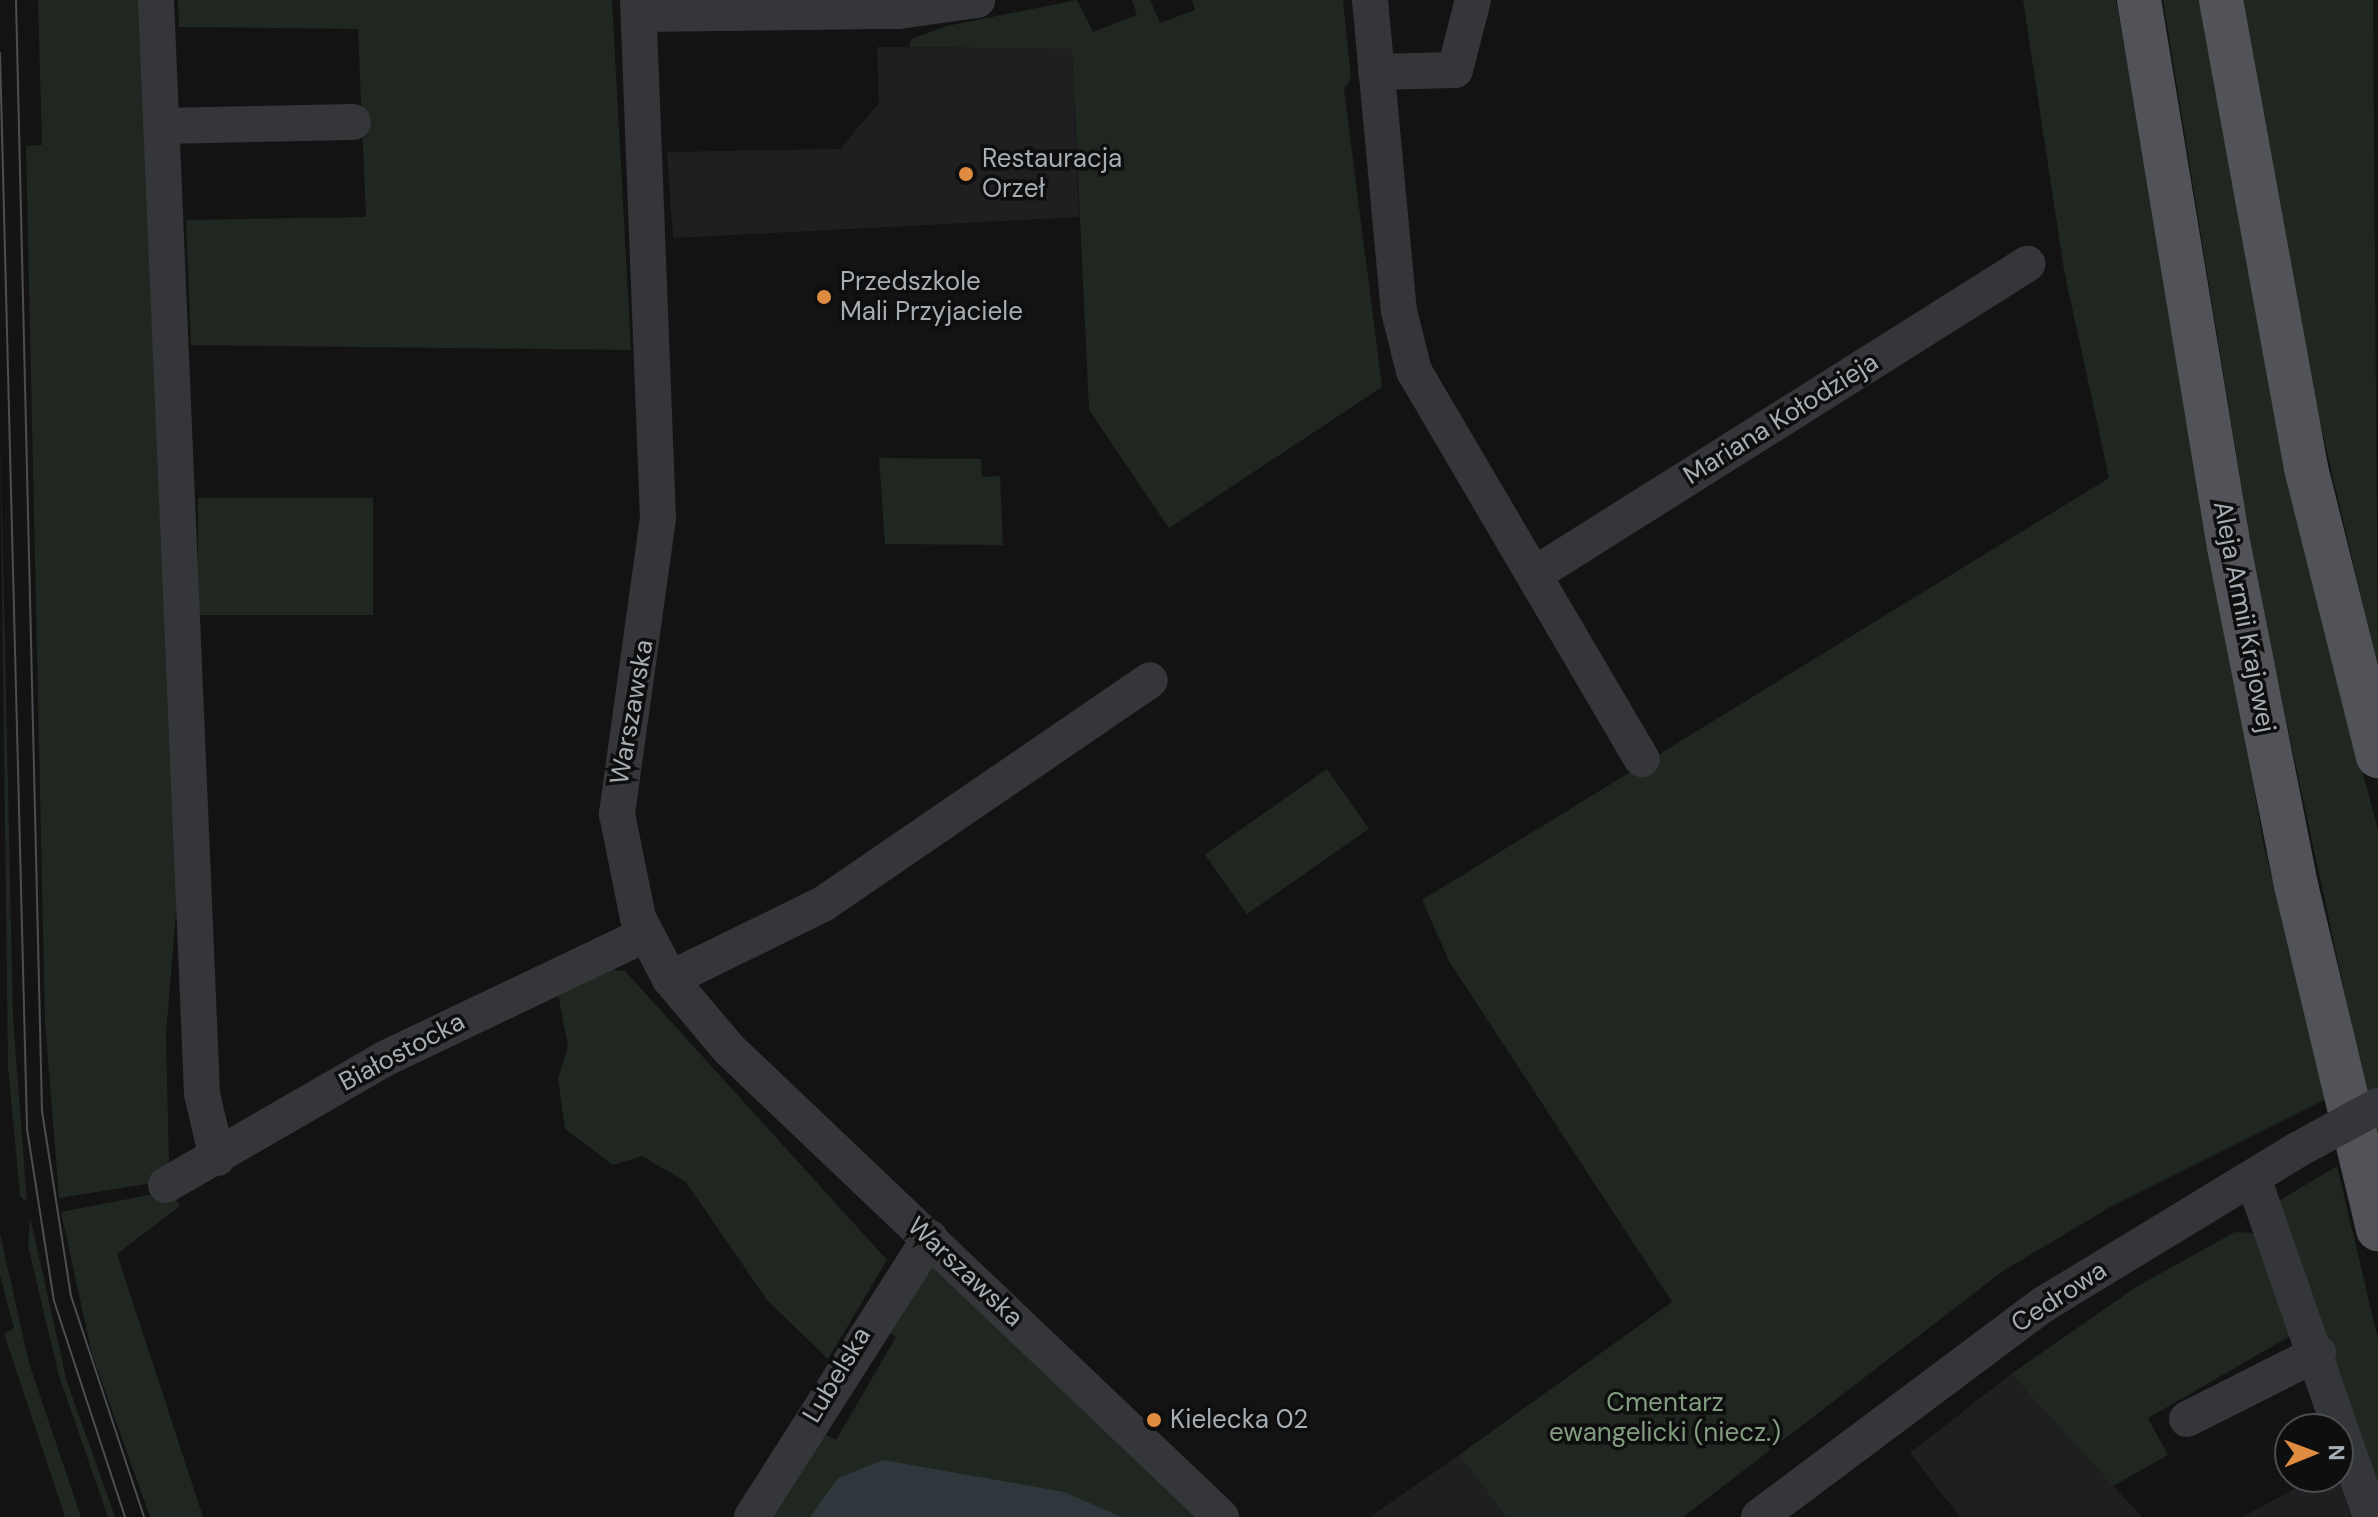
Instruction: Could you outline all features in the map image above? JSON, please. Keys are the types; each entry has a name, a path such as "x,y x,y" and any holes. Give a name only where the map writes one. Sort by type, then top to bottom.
{"main road":[{"name":"Aleja Armii Krajowej","path":"2139,0 2232,563 2296,885 2378,1229"},
{"path":"2221,0 2303,453 2378,756"}],"street":[{"path":"156,0 203,1107 217,1158"},
{"path":"639,7 899,11 977,0"},
{"path":"1370,0 1405,345 1427,396 1544,587 1553,618 1642,759"},
{"path":"1376,72 1455,70 1473,0"},
{"name":"Warszawska","path":"639,7 658,518 617,814 622,868 646,934 670,979 729,1049 1221,1517"},
{"path":"162,126 353,122"},
{"name":"Mariana Kołodzieja","path":"1544,587 2027,264"},
{"path":"670,979 823,904 1150,680"},
{"name":"Białostocka","path":"166,1185 384,1059 646,934"},
{"name":"Cedrowa","path":"1759,1517 2044,1304 2299,1149 2378,1106"},
{"path":"2253,1178 2318,1353 2371,1517"},
{"name":"Lubelska","path":"752,1517 930,1238"},
{"path":"2187,1419 2318,1353"}],"shaded area":[{"path":"877,47 1072,48 1079,217 673,238 667,152 840,149 879,103"},
{"path":"2011,1374 2142,1517 1960,1517 1910,1453"},
{"path":"1459,1455 1506,1517 1370,1517"},
{"path":"883,1460 1064,1492 1122,1517 810,1517 838,1478"},
{"path":"2287,1493 2344,1493 2351,1517 2242,1517"}],"green space":[{"path":"38,0 144,0 183,825 166,1035 169,1166 153,1183 59,1198 45,1022 26,146 42,145"},
{"path":"178,0 612,0 631,350 191,345 186,220 366,217 358,29 179,27"},
{"path":"1077,0 1093,32 1137,15 1132,0 1150,0 1160,23 1195,10 1192,0 1343,0 1351,79 1344,89 1382,387 1169,528 1089,410 1072,49 910,47 911,39 947,26"},
{"name":"Cmentarz ewangelicki (niecz.)","path":"2023,0 2116,0 2264,846 2326,1099 2112,1206 2003,1271 1683,1517 1506,1517 1459,1455 1672,1302 1449,961 1422,900 2109,478 2064,270"},
{"path":"2163,0 2203,0 2320,610 2378,830 2378,1148 2259,594"},
{"path":"2242,0 2373,0 2378,669 2286,277"},
{"path":"0,420 13,1018 27,1202 20,1196 8,1067"},
{"path":"879,458 981,459 982,477 1000,476 1003,545 885,544"},
{"path":"198,498 373,498 373,615 198,615"},
{"path":"1327,769 1369,829 1247,914 1205,854"},
{"path":"599,969 625,971 887,1260 828,1359 767,1300 686,1182 642,1156 613,1165 565,1129 558,1079 568,1046 557,989"},
{"path":"2337,1166 2378,1339 2378,1502 2354,1431 2354,1413 2348,1413 2277,1202"},
{"path":"169,1191 180,1206 117,1254 203,1517 150,1517 92,1354 61,1212"},
{"path":"30,1217 67,1382 115,1517 108,1517 59,1376 28,1246"},
{"path":"2235,1232 2253,1233 2290,1336 2148,1418 2168,1455 2113,1486 2011,1374 2136,1287"},
{"path":"0,1234 29,1363 81,1517 65,1517 4,1334 14,1328 0,1275"},
{"path":"934,1266 1197,1517 766,1517 819,1431 836,1440 896,1337 882,1328"}],"tram line":[{"path":"16,0 42,1111 71,1296 144,1517"},
{"path":"0,53 27,1129 54,1301 125,1517"}],"place":[{"name":"Restauracja Orzeł","path":"966,174"},
{"name":"Przedszkole Mali Przyjaciele","path":"824,297"},
{"name":"Kielecka 02","path":"1154,1420"}]}
